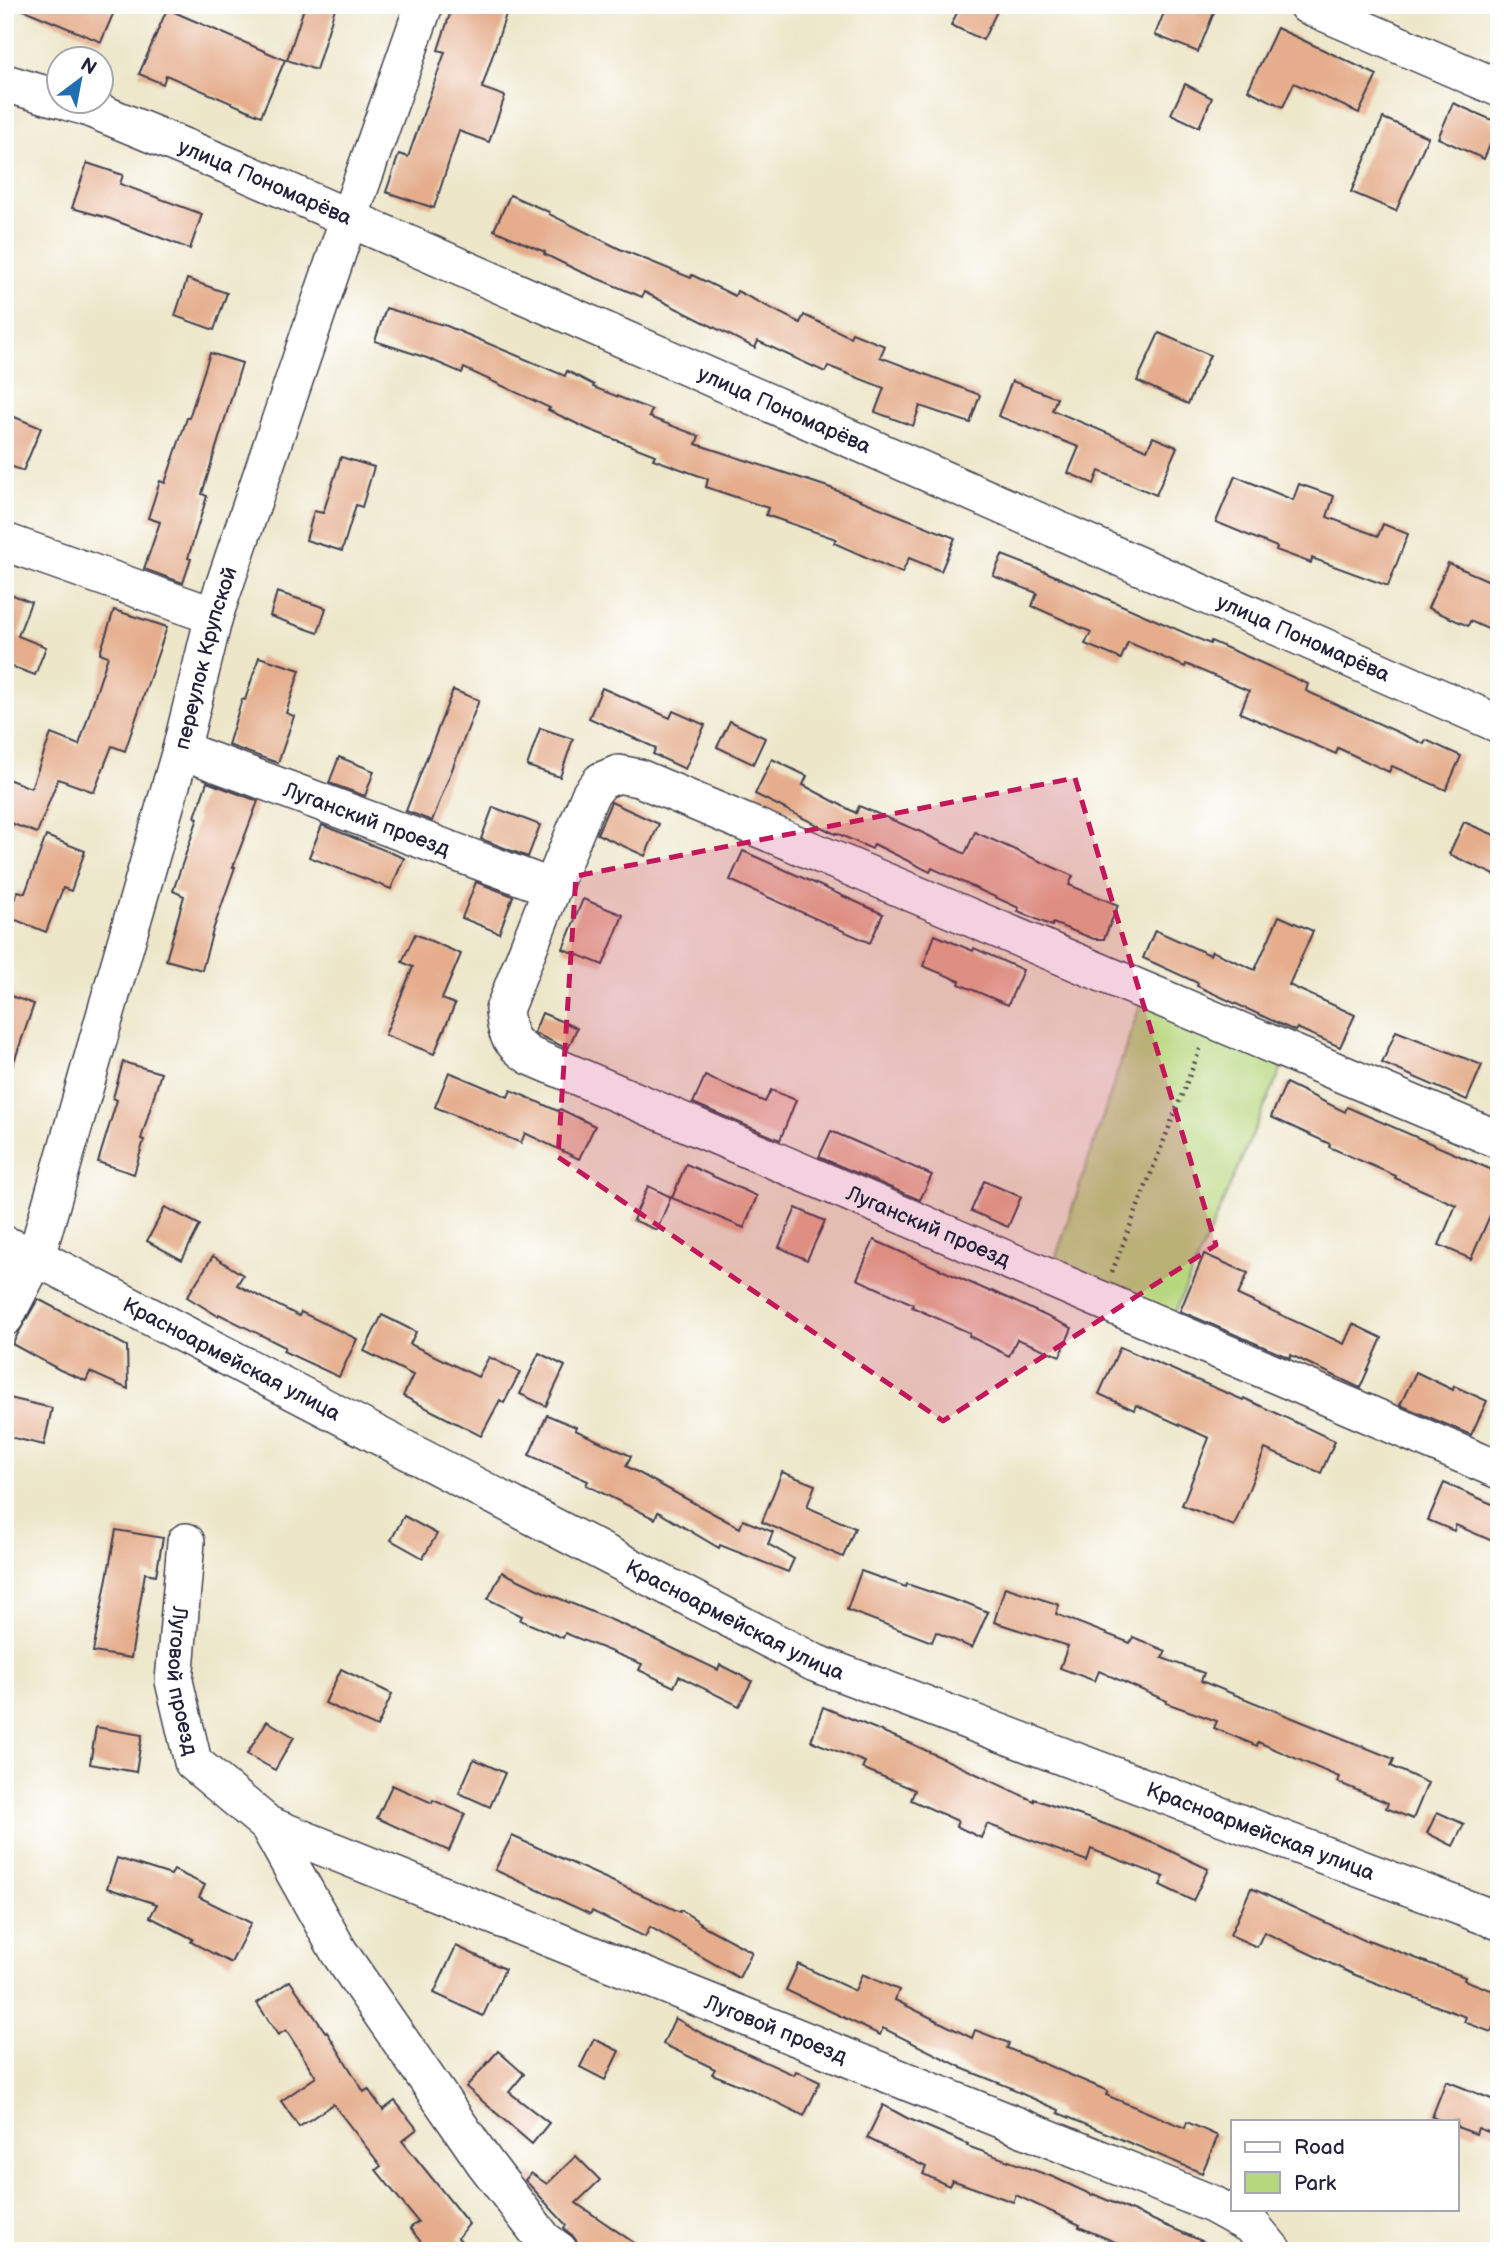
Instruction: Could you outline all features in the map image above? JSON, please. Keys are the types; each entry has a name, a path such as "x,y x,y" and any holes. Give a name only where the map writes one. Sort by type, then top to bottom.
{"street":[{"name":"переулок Крупской","path":"5,1317 20,1251 181,750 214,616 424,5"},
{"path":"1307,5 1499,88"},
{"path":"5,83 46,95"},
{"name":"улица Пономарёва","path":"104,116 244,172 1499,724"},
{"path":"5,542 214,616"},
{"name":"Луганский проезд","path":"181,750 551,888"},
{"name":"Луганский проезд","path":"1499,1140 639,778 618,774 601,781 590,795 504,1010 507,1030 515,1046 530,1056 1499,1470"},
{"name":"Красноармейская улица","path":"20,1251 815,1663 1499,1922"},
{"name":"Луговой проезд","path":"186,1542 173,1681 193,1762 268,1825 1212,2204 1252,2226 1273,2251"},
{"name":"Луговой проезд","path":"268,1825 340,1952 485,2163 544,2240 559,2251"}],"path":[{"path":"1101,1300 1212,1019"}],"highlighted area":[{"path":"1075,778 1216,1245 943,1421 558,1157 576,876"}],"green space":[{"path":"1142,999 1286,1058 1174,1314 1053,1266"}],"building":[{"path":"12,5 98,5 114,12 101,42"},
{"path":"305,5 336,5 316,70 287,60"},
{"path":"453,5 509,5 482,88 505,96 489,142 459,131 434,208 386,192 399,154 408,157 445,52 438,50"},
{"path":"961,5 1000,5 983,40 951,25"},
{"path":"1167,5 1217,5 1198,52 1155,35"},
{"path":"167,9 285,60 261,116 166,75 163,84 139,74"},
{"path":"1277,28 1377,75 1359,113 1294,83 1283,107 1248,90"},
{"path":"1185,84 1212,98 1199,127 1171,114"},
{"path":"1453,103 1499,123 1484,159 1438,138"},
{"path":"1383,118 1428,137 1396,211 1351,192"},
{"path":"87,163 123,175 120,184 202,214 190,249 108,218 72,208"},
{"path":"510,195 620,249 691,278 692,275 735,296 737,291 800,323 804,315 850,337 852,333 885,346 880,357 980,395 970,423 920,406 913,426 875,412 884,388 828,366 825,372 758,341 755,348 644,292 642,297 579,271 544,254 545,252 494,230"},
{"path":"187,279 227,293 214,330 175,316"},
{"path":"386,308 447,326 565,376 567,371 594,385 593,387 652,410 649,417 699,436 696,444 828,487 955,538 941,571 909,558 902,573 834,543 836,539 766,515 768,508 706,487 708,479 653,459 655,455 588,429 464,368 462,373 375,341"},
{"path":"1159,333 1210,355 1188,404 1137,381"},
{"path":"210,353 242,363 202,494 207,496 183,583 144,569 160,522 148,518 160,481 165,483"},
{"path":"1012,381 1057,398 1052,410 1147,450 1153,437 1177,447 1156,495 1099,471 1094,484 1068,473 1079,447 998,416"},
{"path":"5,413 41,428 23,471 5,464"},
{"path":"341,457 374,467 362,507 356,505 342,551 306,540 314,511 323,513"},
{"path":"1235,476 1293,500 1299,484 1334,496 1327,517 1378,536 1383,524 1408,534 1388,586 1312,558 1311,563 1276,550 1277,547 1216,522"},
{"path":"1002,555 1210,644 1211,641 1248,657 1308,684 1306,691 1424,744 1426,740 1461,756 1446,790 1392,766 1389,772 1338,748 1336,754 1240,713 1249,691 1186,664 1185,667 1128,642 1121,659 1085,644 1091,632 1032,606 1037,593 993,576"},
{"path":"1448,563 1499,585 1499,634 1470,621 1468,626 1428,608"},
{"path":"5,592 31,602 18,636 46,647 35,675 5,664"},
{"path":"277,592 326,608 318,633 270,616"},
{"path":"114,610 167,627 125,751 112,746 94,792 58,779 37,833 5,821 5,778 31,788 51,734 79,745 108,656 100,653"},
{"path":"259,657 300,670 286,713 294,716 278,763 228,745"},
{"path":"602,688 670,718 673,711 705,725 685,769 653,754 656,748 589,718"},
{"path":"453,690 479,700 432,821 406,811"},
{"path":"730,721 765,738 753,764 717,747"},
{"path":"540,728 573,739 560,777 527,766"},
{"path":"339,757 374,771 365,796 329,783"},
{"path":"772,759 807,776 803,785 856,813 859,806 965,854 975,832 1073,876 1069,885 1118,905 1104,939 1094,939 1053,923 1052,926 932,868 930,872 874,844 872,849 835,834 755,794"},
{"path":"207,782 258,801 233,867 202,970 166,960 184,896 173,891 198,818 195,817"},
{"path":"611,802 659,824 645,856 597,834"},
{"path":"493,807 540,825 528,857 481,839"},
{"path":"1464,822 1499,837 1499,877 1449,854"},
{"path":"322,825 404,858 391,889 309,857"},
{"path":"46,836 85,851 71,891 63,888 46,932 8,917 18,891 25,893"},
{"path":"743,851 883,914 870,943 730,880"},
{"path":"476,882 513,896 499,933 462,918"},
{"path":"583,899 623,915 603,965 563,949"},
{"path":"1279,916 1313,931 1289,985 1355,1015 1340,1047 1297,1028 1295,1031 1143,958 1155,930 1210,955 1212,951 1255,970"},
{"path":"415,934 461,954 442,999 455,1004 434,1054 385,1035 413,967 402,962"},
{"path":"935,935 973,951 974,948 1023,970 1008,1005 923,966"},
{"path":"5,994 34,1004 9,1076 5,1075"},
{"path":"542,1013 577,1028 568,1049 534,1033"},
{"path":"1396,1031 1482,1065 1467,1100 1382,1063"},
{"path":"123,1062 161,1073 141,1139 144,1140 134,1174 98,1162 117,1100 113,1098"},
{"path":"449,1072 508,1097 511,1090 595,1126 579,1159 525,1133 521,1143 435,1107"},
{"path":"705,1076 765,1102 771,1090 796,1100 780,1140 693,1103"},
{"path":"1286,1083 1345,1112 1347,1107 1499,1173 1499,1195 1471,1259 1439,1245 1456,1205 1329,1147 1330,1144 1271,1117"},
{"path":"831,1131 932,1175 920,1200 819,1157"},
{"path":"686,1164 757,1196 744,1228 672,1198"},
{"path":"984,1181 1021,1197 1008,1227 971,1211"},
{"path":"648,1186 671,1197 657,1230 633,1220"},
{"path":"165,1207 200,1225 182,1260 147,1241"},
{"path":"796,1208 825,1221 807,1260 779,1247"},
{"path":"874,1240 1072,1328 1060,1356 1017,1339 1009,1356 969,1336 970,1333 912,1307 913,1304 857,1279"},
{"path":"1204,1254 1248,1273 1238,1295 1344,1344 1353,1324 1382,1338 1360,1388 1291,1355 1290,1358 1180,1311"},
{"path":"213,1256 243,1275 237,1285 299,1316 301,1312 357,1339 339,1377 283,1351 285,1347 219,1314 218,1316 187,1297"},
{"path":"38,1299 127,1346 128,1389 90,1372 86,1381 12,1344"},
{"path":"382,1315 416,1332 410,1344 478,1377 489,1357 520,1372 504,1403 500,1400 481,1436 403,1396 413,1375 364,1351"},
{"path":"1120,1347 1243,1400 1244,1398 1335,1441 1321,1473 1265,1449 1234,1526 1182,1505 1209,1438 1136,1405 1134,1410 1099,1394"},
{"path":"539,1353 565,1366 546,1406 520,1394"},
{"path":"1416,1372 1453,1390 1454,1386 1487,1401 1471,1435 1400,1405"},
{"path":"5,1397 52,1408 44,1445 5,1436"},
{"path":"547,1415 631,1456 626,1466 740,1528 743,1520 773,1532 768,1544 794,1559 788,1572 720,1545 719,1548 658,1512 655,1519 586,1485 588,1481 529,1455"},
{"path":"782,1472 815,1485 807,1507 855,1528 843,1557 762,1522"},
{"path":"1444,1483 1499,1507 1499,1544 1456,1525 1454,1531 1428,1520"},
{"path":"404,1516 437,1534 423,1558 391,1540"},
{"path":"116,1530 163,1538 156,1575 145,1573 131,1658 93,1652"},
{"path":"861,1571 906,1587 907,1584 964,1602 988,1612 972,1648 936,1632 932,1642 847,1610"},
{"path":"502,1572 718,1670 720,1665 752,1681 739,1706 679,1676 674,1687 639,1670 642,1664 565,1633 563,1638 520,1620 522,1616 488,1599"},
{"path":"1005,1587 1059,1605 1056,1614 1130,1643 1133,1637 1166,1651 1162,1658 1204,1673 1201,1681 1394,1759 1391,1766 1428,1783 1413,1819 1386,1808 1388,1803 1337,1782 1339,1777 1258,1742 1257,1746 1214,1728 1217,1721 1166,1703 1167,1701 1099,1671 1095,1681 1060,1668 1068,1646 994,1622"},
{"path":"341,1669 392,1694 377,1727 325,1703"},
{"path":"823,1707 910,1743 1034,1801 1121,1830 1208,1869 1193,1901 1160,1885 1164,1877 1091,1849 1087,1861 987,1824 981,1838 956,1826 958,1821 911,1800 915,1790 862,1768 865,1762 811,1741"},
{"path":"267,1721 294,1737 275,1770 247,1754"},
{"path":"96,1727 142,1735 136,1772 90,1764"},
{"path":"474,1759 505,1773 490,1807 459,1793"},
{"path":"392,1785 465,1814 449,1851 377,1818"},
{"path":"1437,1812 1464,1824 1453,1846 1427,1833"},
{"path":"512,1836 680,1912 681,1910 700,1924 752,1952 739,1978 650,1927 645,1937 592,1911 590,1914 495,1870"},
{"path":"117,1858 171,1875 174,1870 205,1885 199,1897 251,1923 231,1963 191,1942 193,1939 150,1917 157,1904 107,1888"},
{"path":"1251,1888 1368,1942 1465,1977 1464,1980 1499,1993 1499,2012 1491,2032 1464,2022 1466,2017 1355,1975 1264,1932 1257,1947 1230,1935"},
{"path":"456,1946 505,1969 483,2016 434,1993"},
{"path":"798,1964 855,1991 862,1974 899,1990 895,2000 972,2038 975,2030 1009,2043 1007,2048 1108,2091 1106,2095 1185,2128 1187,2122 1218,2136 1202,2173 1058,2113 1059,2110 961,2068 883,2028 880,2035 786,1990"},
{"path":"290,1981 327,2032 364,2092 368,2089 383,2110 395,2101 417,2129 402,2141 469,2224 458,2238 472,2251 428,2251 410,2228 418,2222 376,2170 381,2166 333,2104 299,2127 281,2101 316,2077 286,2030 278,2035 257,2003"},
{"path":"675,2018 703,2034 794,2075 796,2071 820,2082 804,2116 712,2074 715,2069 663,2044"},
{"path":"594,2039 619,2051 605,2080 580,2067"},
{"path":"498,2051 524,2074 509,2092 549,2123 532,2144 466,2087"},
{"path":"1446,2081 1499,2102 1499,2136 1478,2128 1476,2134 1458,2127 1458,2120 1440,2120 1432,2117"},
{"path":"883,2105 968,2144 967,2146 1053,2177 1225,2251 1137,2251 1079,2227 1080,2225 1016,2195 1013,2202 952,2180 949,2186 923,2174 926,2167 867,2138"},
{"path":"576,2156 600,2180 576,2203 646,2251 588,2251 564,2229 566,2225 525,2180 531,2173 547,2184"}]}
